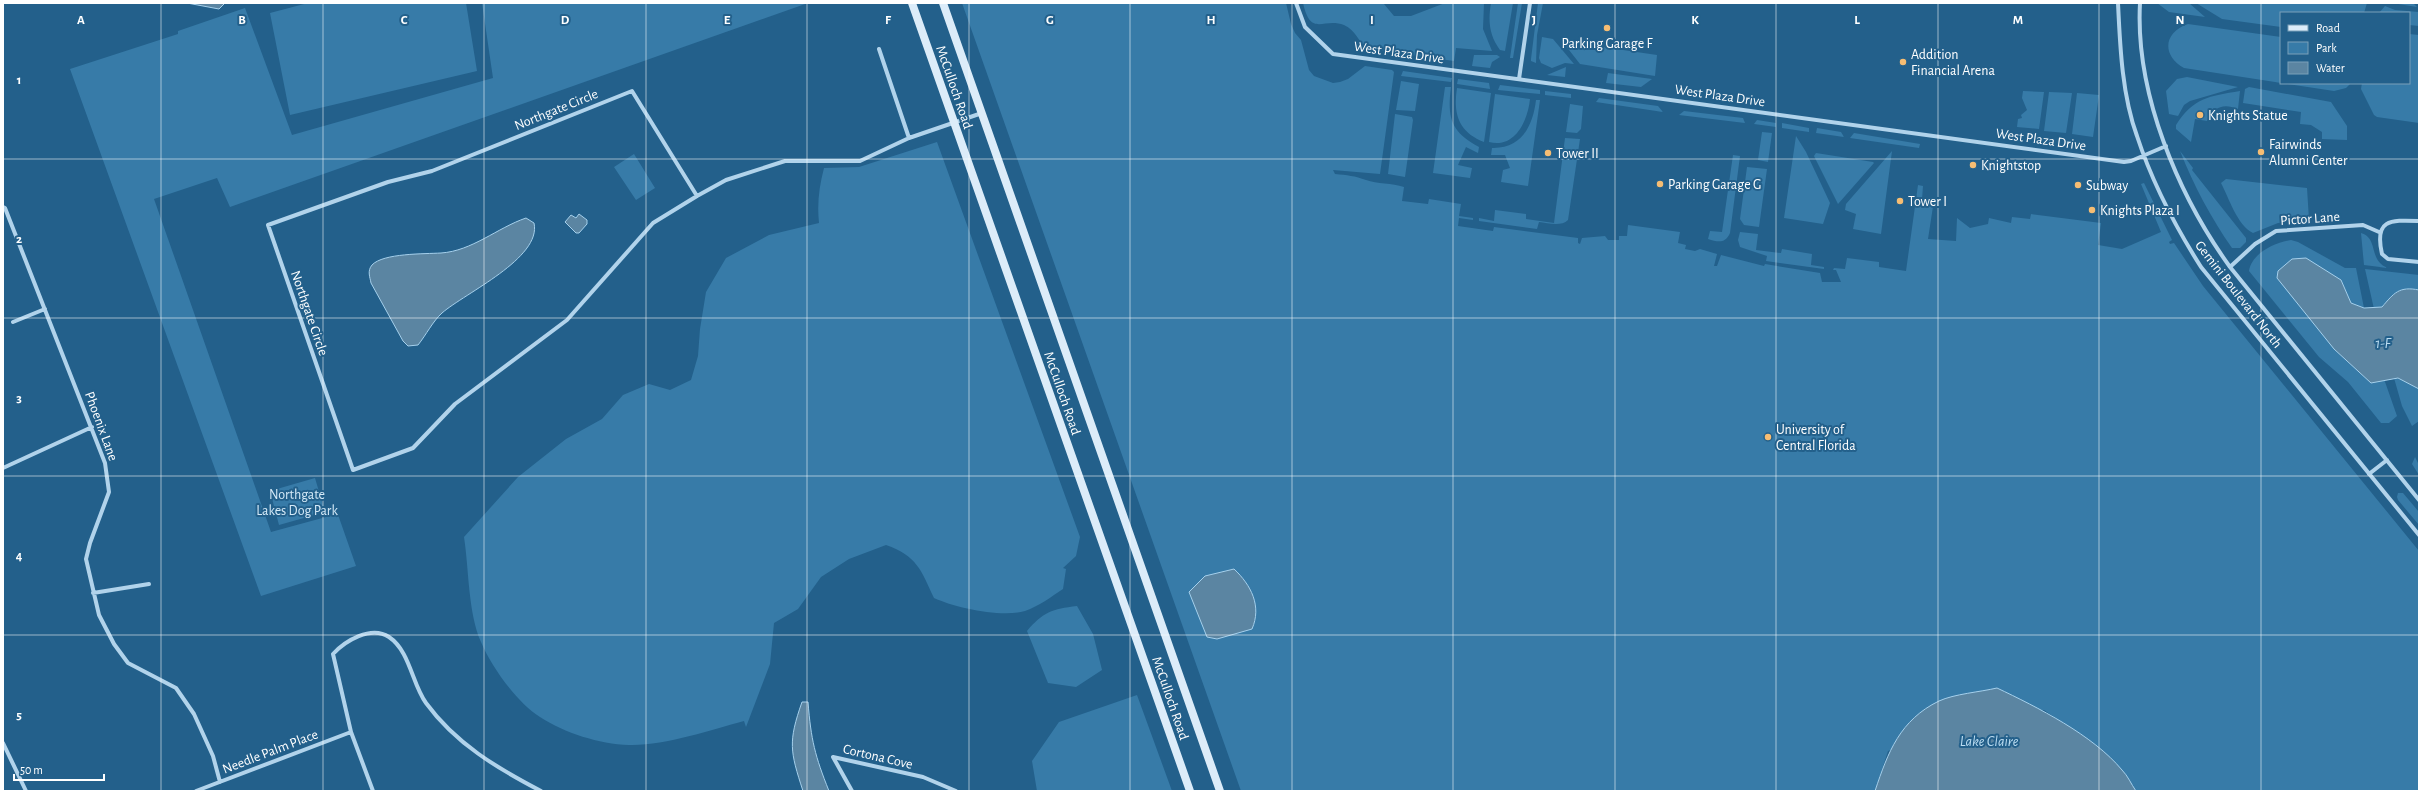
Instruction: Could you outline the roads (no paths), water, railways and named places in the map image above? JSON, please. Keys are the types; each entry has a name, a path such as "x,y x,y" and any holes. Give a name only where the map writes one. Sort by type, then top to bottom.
{"main road":[{"name":"McCulloch Road","path":"912,3 1190,791"},
{"name":"McCulloch Road","path":"943,3 1220,791"}],"street":[{"name":"West Plaza Drive","path":"1296,3 1305,27 1333,54 2124,162 2144,156 2166,146"},
{"path":"1519,79 1530,3"},
{"name":"Gemini Boulevard North","path":"2118,3 2119,33 2130,108 2136,135 2144,156 2180,233 2201,267 2419,535"},
{"name":"Gemini Boulevard North","path":"2140,3 2146,68 2152,102 2166,146 2189,203 2230,267 2419,500"},
{"path":"879,50 909,138"},
{"name":"Northgate Circle","path":"697,196 632,91 432,171 388,182 268,225 353,470 413,448 455,404 567,320 653,223 697,196 726,180 785,161 860,161 909,138 982,113"},
{"name":"Phoenix Lane","path":"3,207 5,208 46,309 105,463 108,492 86,559 93,594 100,615 114,644 128,663 176,688 194,714 213,756 220,782"},
{"path":"2419,221 2394,220 2383,225 2379,232 2382,254 2388,259 2419,262"},
{"name":"Pictor Lane","path":"2230,267 2255,244 2276,231 2363,225 2379,232"},
{"path":"13,322 46,309"},
{"path":"3,468 92,427"},
{"path":"2369,474 2387,460"},
{"path":"93,594 149,584"},
{"path":"373,791 351,732 333,654 341,644 352,638 377,633 389,637 402,651 425,702 442,724 493,766 541,791"},
{"name":"Needle Palm Place","path":"196,791 351,732"},
{"path":"3,743 26,791"},
{"name":"Cortona Cove","path":"852,791 833,757 923,777 956,791"}],"water":[{"path":"187,3 225,3 219,9"},
{"path":"579,214 587,220 587,224 579,233 576,233 565,222 571,215 576,218"},
{"path":"526,218 534,223 533,236 526,249 500,274 442,313 418,345 408,346 403,341 371,283 369,272 370,267 377,261 394,256 441,253 463,248"},
{"name":"1-F","path":"2306,258 2341,280 2351,303 2364,308 2382,307 2394,294 2402,290 2419,290 2419,389 2398,378 2371,383 2334,349 2277,278 2278,271 2292,259"},
{"path":"1234,569 1250,589 1253,596 1256,612 1252,629 1217,639 1207,637 1189,592 1205,576"},
{"name":"Lake Claire","path":"1997,688 2064,723 2096,745 2124,772 2136,791 1875,791 1885,763 1897,738 1914,718 1939,701 1959,695"},
{"path":"802,702 808,702 814,748 829,791 803,791 795,766 792,746 794,727"}],"place":[{"name":"Parking Garage F","path":"1607,28"},
{"name":"Addition Financial Arena","path":"1903,62"},
{"name":"Knights Statue","path":"2200,115"},
{"name":"Fairwinds Alumni Center","path":"2261,152"},
{"name":"Tower II","path":"1548,153"},
{"name":"Knightstop","path":"1973,165"},
{"name":"Parking Garage G","path":"1660,184"},
{"name":"Subway","path":"2078,185"},
{"name":"Tower I","path":"1900,201"},
{"name":"Knights Plaza I","path":"2092,210"},
{"name":"University of Central Florida","path":"1768,437"}],"park label":[{"name":"Northgate Lakes Dog Park","path":"297,502"}]}
